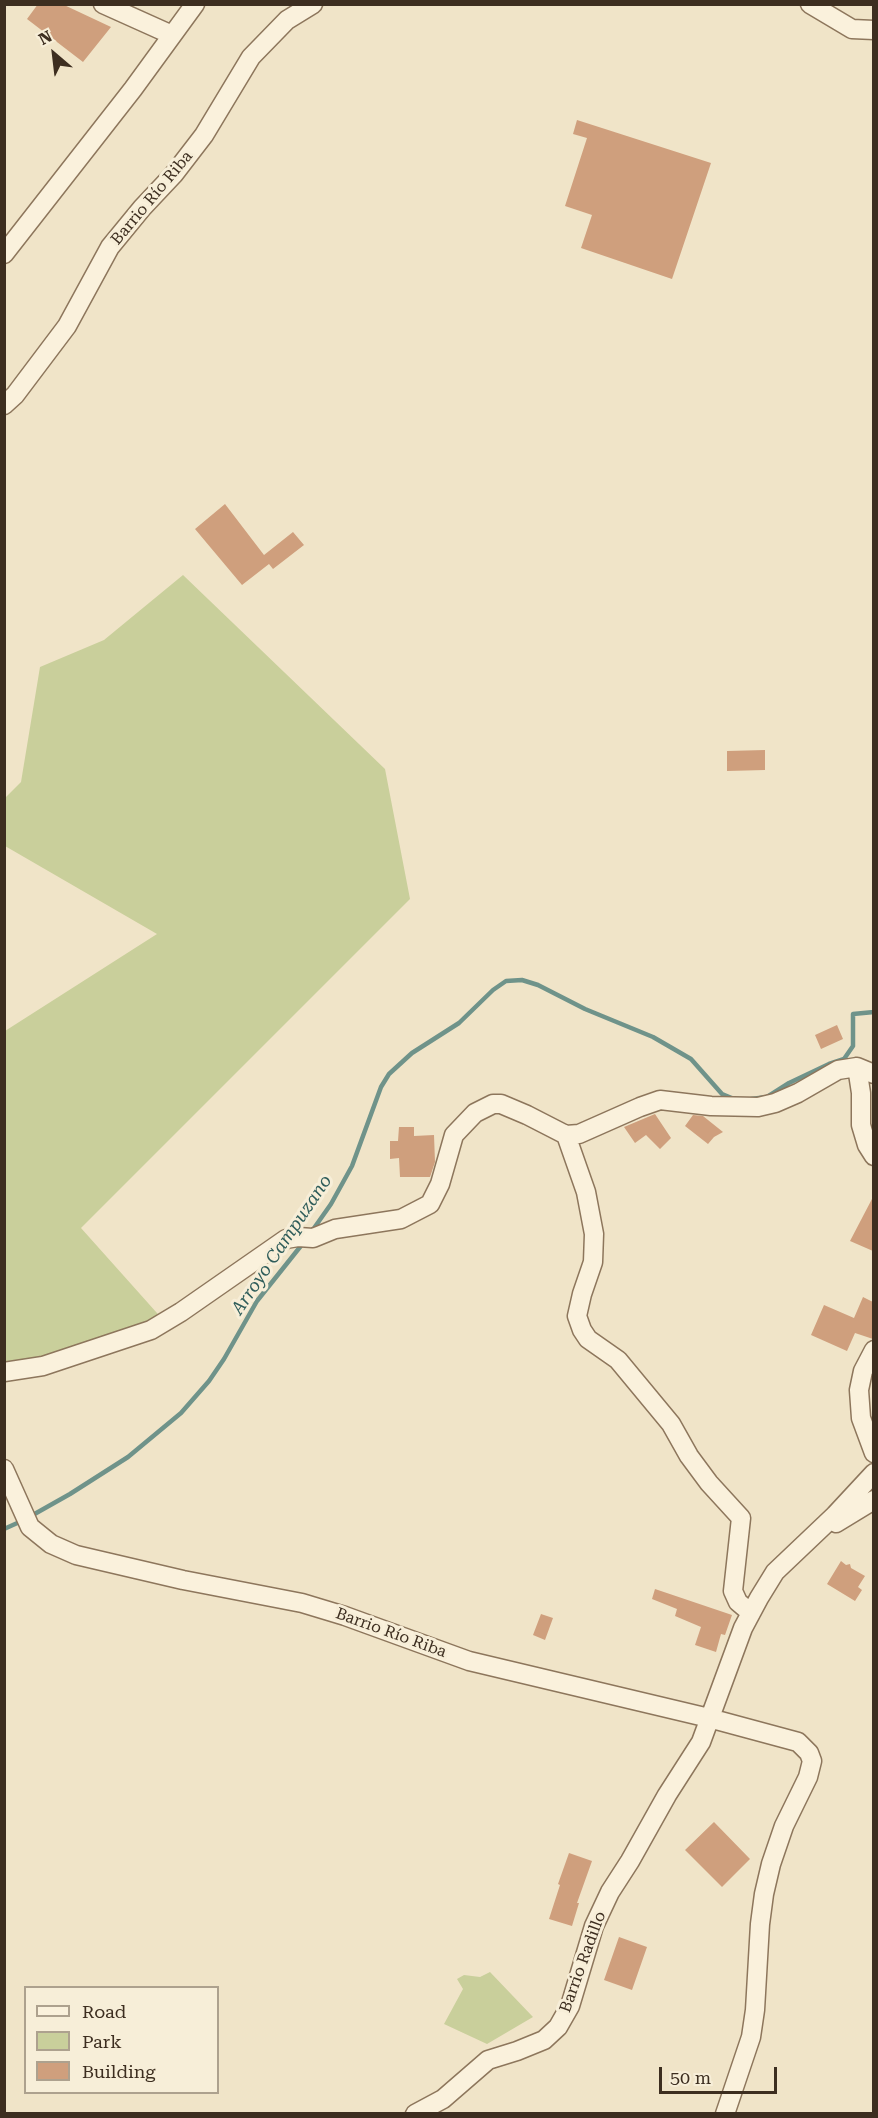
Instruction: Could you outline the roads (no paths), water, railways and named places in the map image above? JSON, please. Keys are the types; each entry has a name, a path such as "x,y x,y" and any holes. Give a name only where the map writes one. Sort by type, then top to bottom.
{"street":[{"path":"103,4 172,34"},
{"path":"4,254 133,89 195,4"},
{"name":"Barrio Río Riba","path":"4,405 15,395 67,326 110,248 142,208 174,174 204,135 250,57 287,20 314,4"},
{"path":"810,4 852,28 873,30"},
{"path":"4,1372 43,1366 151,1330 182,1312 286,1239 402,1219 430,1204 440,1184 454,1136 475,1113 493,1104 501,1104 527,1115 566,1136 579,1134 660,1100 736,1108 767,1105 798,1093 838,1070 865,1070 861,1093 861,1125 873,1156"},
{"path":"566,1136 586,1192 594,1234 593,1262 582,1294 578,1316 582,1330 588,1339 618,1360 671,1424 689,1456 709,1483 741,1518 733,1591 738,1602 751,1613"},
{"path":"873,1350 863,1371 859,1390 861,1418 873,1453"},
{"name":"Barrio Río Riba","path":"4,1469 30,1527 51,1544 76,1555 183,1580 302,1603 345,1616 469,1661 709,1718 798,1742 809,1753 812,1761 808,1777 784,1826 771,1864 760,1924 755,2010 751,2037 724,2114"},
{"path":"709,1718 743,1628 775,1572 873,1473"},
{"path":"825,1524 837,1522 873,1500"},
{"name":"Barrio Radillo","path":"415,2114 442,2099 489,2060 544,2040 558,2026 570,2006 594,1926 610,1892 701,1742 709,1718"}],"waterway":[{"name":"Arroyo Campuzano","path":"312,1231 331,1204 352,1166 381,1087 389,1074 412,1053 459,1023 493,990 506,981 522,980 538,985 585,1009 653,1037 691,1059 722,1094 734,1099"},
{"name":"Arroyo Campuzano","path":"751,1099 767,1097 789,1083 844,1059 853,1046 853,1014 874,1012"},
{"name":"Arroyo Campuzano","path":"31,1516 128,1457 181,1413 209,1381 257,1301 304,1242"},
{"name":"Arroyo Campuzano","path":"4,1529 24,1520"}]}
